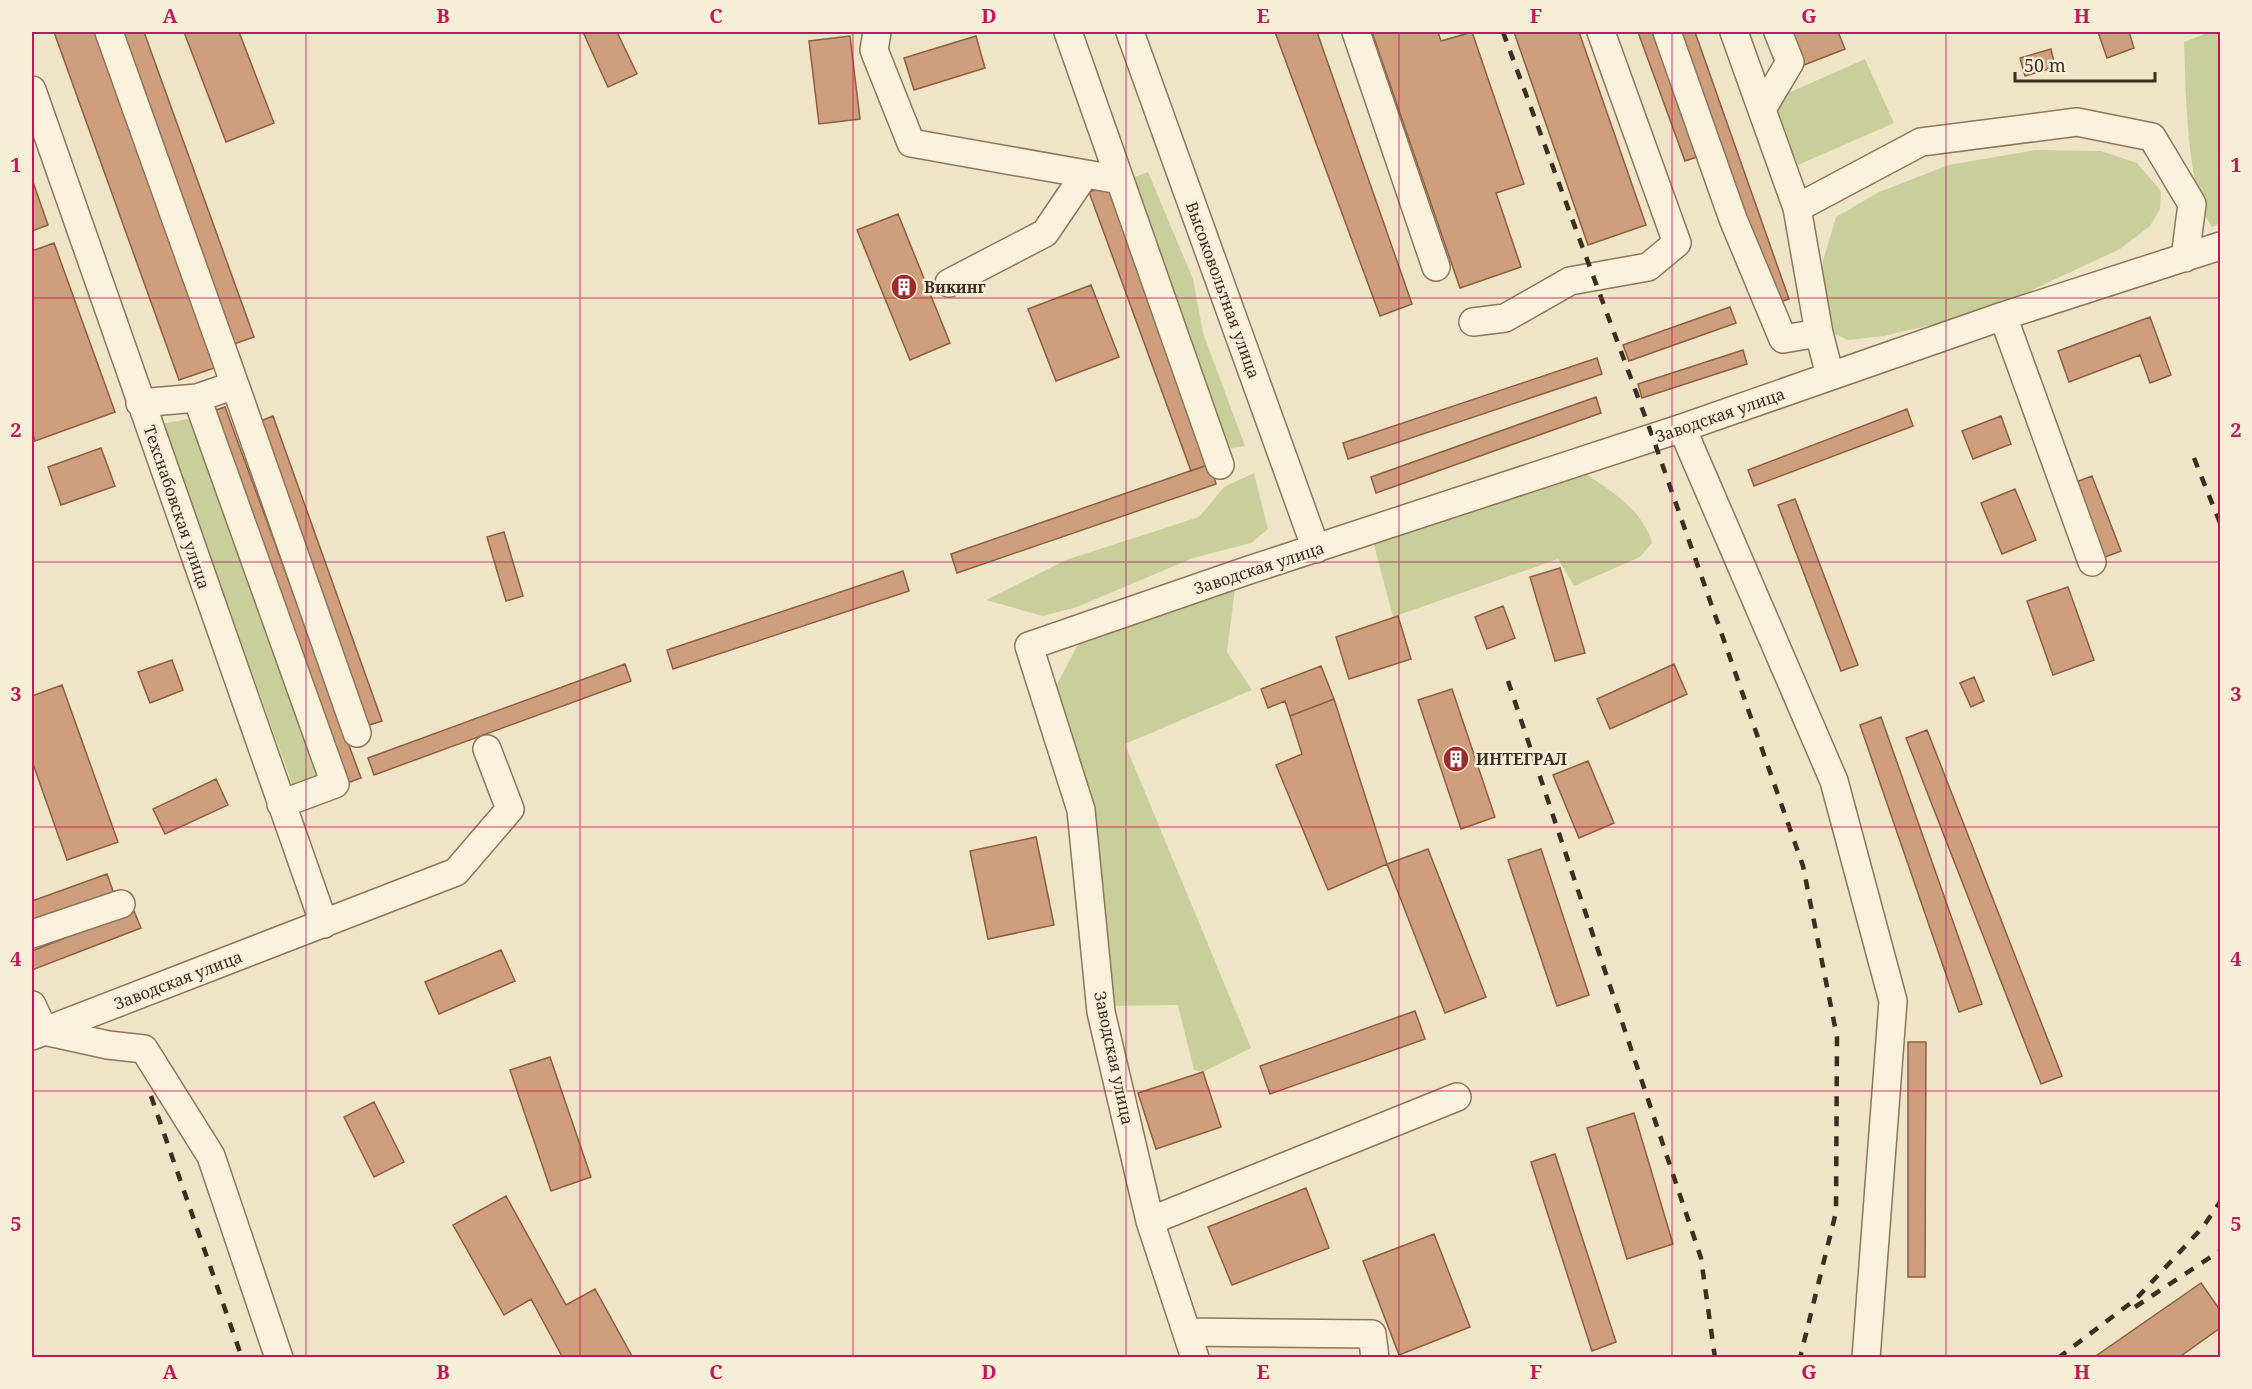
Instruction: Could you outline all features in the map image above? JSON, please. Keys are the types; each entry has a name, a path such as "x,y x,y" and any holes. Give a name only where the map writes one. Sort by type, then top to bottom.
{"street":[{"path":"110,32 357,733"},
{"path":"877,32 874,50 911,143 1120,180"},
{"path":"1068,32 1220,465"},
{"name":"Высоковольтная улица","path":"1130,32 1316,549"},
{"path":"1356,32 1436,267"},
{"path":"1473,322 1505,318 1570,281 1648,267 1677,243 1601,32"},
{"path":"1667,32 1733,219 1783,339 1819,333"},
{"path":"1734,32 1797,208 1819,333 1830,376"},
{"path":"1762,109 1790,62 1778,32"},
{"name":"Техснабовская улица","path":"32,90 324,924"},
{"path":"1797,208 1921,141 2077,122 2152,137 2192,204 2185,258"},
{"path":"949,283 1045,233 1085,174"},
{"name":"Заводская улица","path":"1191,1345 1150,1221 1101,1012 1081,810 1029,646 1682,428 2003,316 2220,246"},
{"path":"2003,316 2092,562"},
{"path":"140,403 197,398 235,385"},
{"path":"197,398 335,784 281,804"},
{"path":"1682,428 1834,781 1893,1001 1866,1358"},
{"name":"Заводская улица","path":"38,1033 456,872 510,809 488,749"},
{"path":"32,934 121,904"},
{"path":"32,1005 38,1033 108,1045 144,1048 211,1156 279,1358"},
{"path":"1150,1221 1457,1097"},
{"path":"1191,1345 1372,1334 1375,1358"}],"green space":[{"path":"2210,32 2220,32 2220,224 2212,227 2203,210 2192,164 2184,42"},
{"path":"1865,59 1894,123 1798,165 1770,101"},
{"path":"2036,150 2101,151 2137,163 2161,191 2160,209 2150,226 2120,249 2015,298 1944,322 1884,336 1848,340 1835,334 1820,302 1823,261 1836,217 1879,192 1949,165"},
{"path":"1148,172 1193,279 1203,333 1245,446 1222,450 1132,178"},
{"path":"193,418 319,769 312,783 293,786 162,424"},
{"path":"1582,471 1624,501 1641,520 1652,543 1640,557 1574,586 1558,559 1393,617 1373,541"},
{"path":"1254,473 1268,529 1251,543 1193,558 1077,607 1043,616 986,600 1066,560 1199,517 1224,487"},
{"path":"1235,589 1227,652 1252,690 1125,744 1251,1048 1203,1072 1194,1070 1178,1005 1111,1006 1088,805 1056,686 1082,637 1160,609"}],"building":[{"path":"54,32 97,32 217,367 179,380"},
{"path":"122,32 144,32 254,337 234,344"},
{"path":"184,32 239,32 274,123 226,142"},
{"path":"583,32 617,32 637,74 608,87"},
{"path":"1275,32 1317,32 1412,304 1380,316"},
{"path":"1372,32 1438,32 1441,41 1472,32 1524,184 1496,193 1521,267 1460,288"},
{"path":"1514,32 1579,32 1646,225 1588,245"},
{"path":"1638,32 1656,32 1700,156 1685,161"},
{"path":"1677,32 1695,32 1789,299 1773,304"},
{"path":"1791,32 1838,32 1845,49 1804,65"},
{"path":"2098,32 2129,32 2134,48 2107,58"},
{"path":"850,36 860,119 819,124 809,41"},
{"path":"976,36 985,68 914,90 904,58"},
{"path":"2051,49 2055,67 2025,76 2020,58"},
{"path":"32,179 48,225 32,231"},
{"path":"1109,185 1210,464 1191,471 1089,192"},
{"name":"Викинг","path":"898,214 950,343 910,360 857,230"},
{"path":"54,243 115,412 35,441 32,432 32,251"},
{"path":"1091,285 1119,357 1056,381 1028,309"},
{"path":"1730,307 1736,323 1629,361 1623,345"},
{"path":"2150,317 2171,375 2150,383 2140,355 2069,382 2058,351"},
{"path":"1743,350 1747,364 1642,398 1638,384"},
{"path":"1597,358 1602,374 1348,459 1343,443"},
{"path":"1596,397 1601,413 1376,493 1371,477"},
{"path":"225,407 361,778 347,783 210,412"},
{"path":"1907,409 1913,426 1754,486 1748,470"},
{"path":"273,416 382,721 366,726 258,422"},
{"path":"2001,416 2011,444 1973,459 1962,431"},
{"path":"101,448 115,486 61,505 48,467"},
{"path":"1210,464 1216,484 957,573 951,554"},
{"path":"2092,476 2121,551 2092,562 2063,487"},
{"path":"2015,489 2036,540 2002,554 1981,503"},
{"path":"1795,499 1858,665 1841,671 1778,505"},
{"path":"504,532 523,596 506,601 487,537"},
{"path":"1560,568 1585,653 1555,661 1530,577"},
{"path":"903,571 909,591 673,669 667,650"},
{"path":"2068,587 2094,660 2053,675 2027,601"},
{"path":"1503,606 1515,638 1487,649 1475,617"},
{"path":"1398,616 1411,659 1349,679 1336,637"},
{"path":"172,660 183,690 150,703 138,672"},
{"path":"625,664 631,681 374,775 368,758"},
{"path":"1674,664 1687,694 1610,729 1597,699"},
{"path":"1321,666 1334,699 1290,716 1285,701 1268,708 1261,689"},
{"path":"1974,677 1984,701 1971,707 1960,683"},
{"path":"62,685 118,842 67,860 32,761 32,696"},
{"name":"ИНТЕГРАЛ","path":"1452,689 1495,817 1461,829 1418,700"},
{"path":"1334,699 1387,864 1328,890 1276,765 1302,754 1290,716"},
{"path":"1881,717 1982,1004 1959,1012 1860,725"},
{"path":"1927,730 2062,1076 2041,1084 1906,738"},
{"path":"1588,761 1614,823 1579,838 1553,775"},
{"path":"216,779 228,805 165,834 153,809"},
{"path":"1036,837 1054,925 988,939 970,851"},
{"path":"1428,849 1486,997 1445,1013 1387,864"},
{"path":"1541,849 1589,995 1557,1006 1508,860"},
{"path":"107,874 114,894 32,923 32,901"},
{"path":"134,911 141,928 32,970 32,951"},
{"path":"501,950 515,981 439,1014 425,982"},
{"path":"1415,1011 1425,1039 1270,1094 1260,1066"},
{"path":"1908,1042 1926,1042 1925,1277 1908,1277"},
{"path":"550,1057 591,1177 551,1191 510,1070"},
{"path":"1203,1072 1221,1127 1156,1149 1138,1093"},
{"path":"374,1102 404,1162 374,1177 344,1117"},
{"path":"1634,1113 1673,1244 1627,1259 1587,1128"},
{"path":"1555,1154 1616,1342 1592,1351 1531,1162"},
{"path":"1306,1188 1329,1248 1232,1285 1208,1227"},
{"path":"506,1196 566,1305 595,1289 633,1358 563,1358 531,1299 504,1315 453,1225"},
{"path":"1434,1234 1470,1327 1399,1355 1363,1261"},
{"path":"2201,1283 2220,1310 2220,1328 2178,1358 2093,1358"}],"railway":[{"path":"1503,32 1653,438 1803,866 1837,1037 1836,1212 1800,1358"},
{"path":"2194,458 2220,523"},
{"path":"1508,681 1701,1258 1715,1358"},
{"path":"151,1096 242,1358"},
{"path":"2058,1358 2136,1299 2203,1227 2220,1202"},
{"path":"2135,1307 2220,1251"}],"place":[{"name":"Викинг","path":"904,287"},
{"name":"ИНТЕГРАЛ","path":"1456,759"}]}
